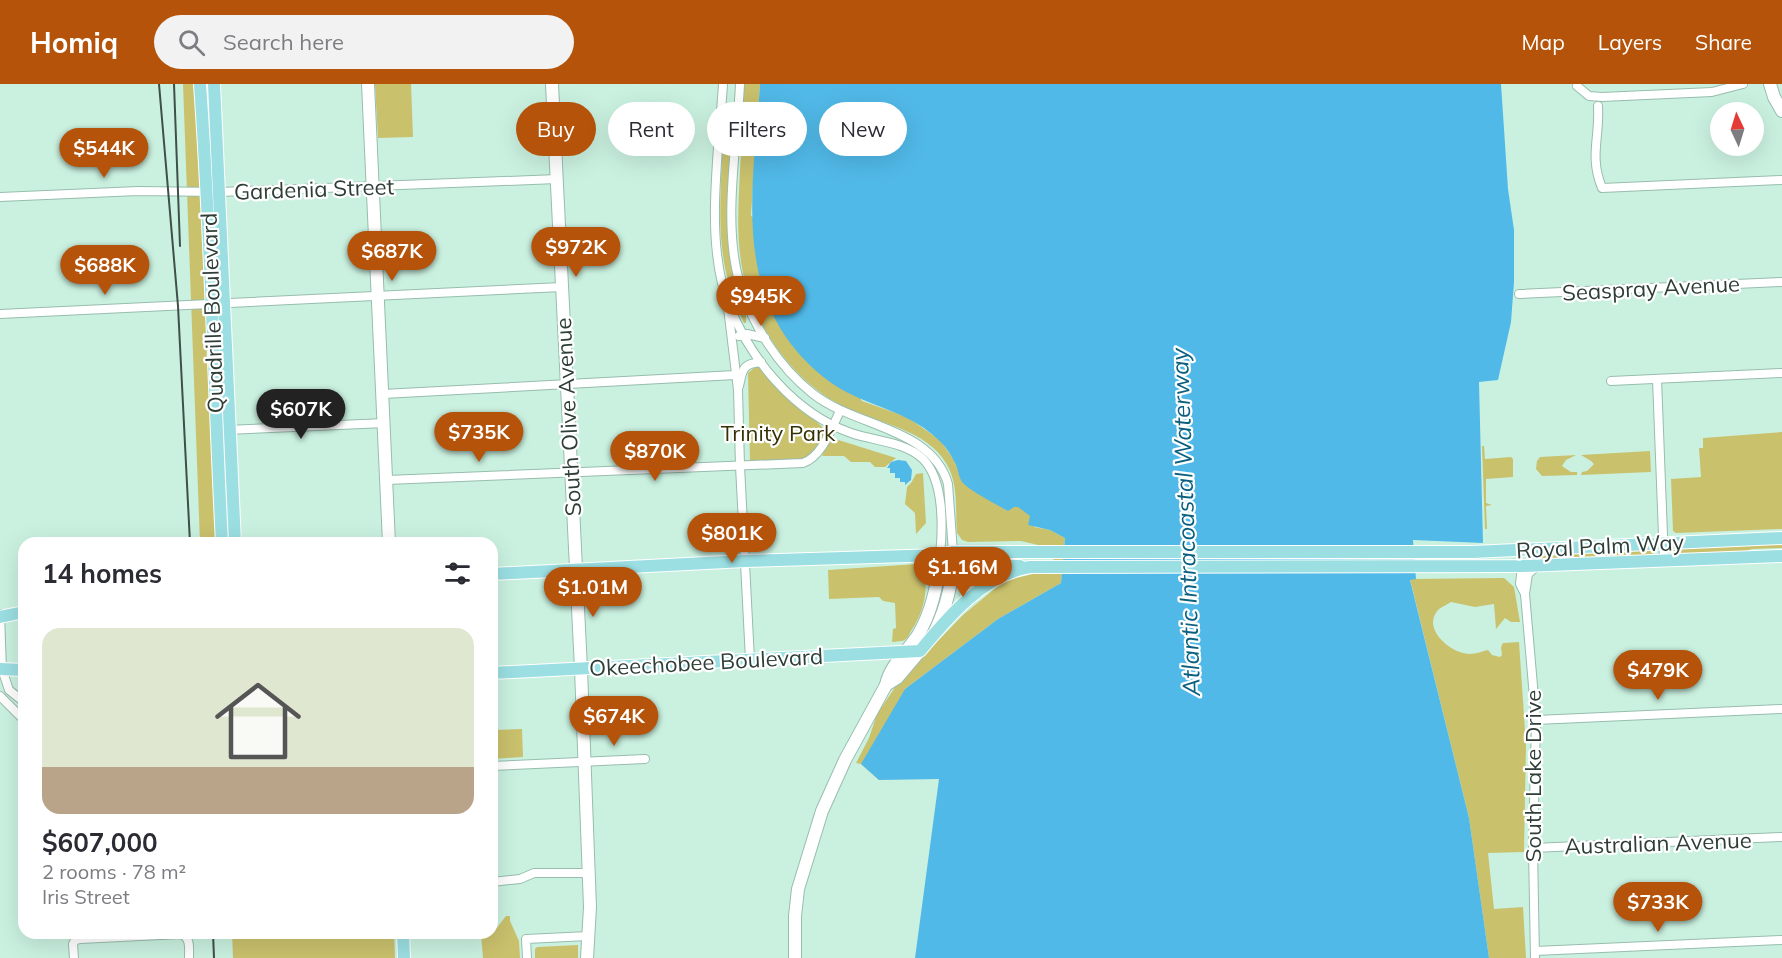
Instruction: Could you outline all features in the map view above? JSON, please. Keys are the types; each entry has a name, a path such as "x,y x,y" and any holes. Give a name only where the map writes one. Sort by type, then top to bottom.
{"main road":[{"name":"Quadrille Boulevard","path":"200,84 224,304 235,537"},
{"name":"Quadrille Boulevard","path":"214,84 211,304 222,537"},
{"name":"Royal Palm Way","path":"953,558 1044,552 1473,552 1782,538"},
{"path":"1522,566 1542,548"},
{"path":"498,574 745,561 940,555 1030,567"},
{"name":"Royal Palm Way","path":"1030,567 1537,566 1782,556"},
{"path":"920,651 933,635 985,585 1006,573 1030,567"},
{"path":"0,616 18,613"},
{"name":"Okeechobee Boulevard","path":"498,673 920,651"},
{"path":"1,670 18,670"},
{"path":"403,939 404,958"}],"street":[{"path":"368,84 389,537"},
{"name":"South Olive Avenue","path":"552,84 581,669"},
{"path":"723,84 715,237 720,278 728,304 743,334 761,362 796,401 833,425 851,433 914,452 934,472 939,488 940,555 930,609 918,635 888,673 886,685 845,760 822,811 798,889 795,916 795,958"},
{"path":"740,84 732,215 740,284 750,310 765,338 796,380 840,411 912,440 927,449 939,461 948,483 953,558 946,606 933,635"},
{"path":"1577,86 1589,96 1602,97 1706,92 1743,84"},
{"path":"1770,84 1774,98 1782,111"},
{"path":"1598,106 1599,129 1594,160 1602,188 1782,180"},
{"name":"Gardenia Street","path":"0,197 138,191 213,192 373,187 557,179"},
{"name":"Seaspray Avenue","path":"1519,294 1782,282"},
{"path":"0,314 562,287"},
{"path":"728,304 738,390 750,660"},
{"path":"743,334 749,320 750,310"},
{"path":"732,339 743,334 765,338"},
{"path":"738,390 743,369 747,365 761,362"},
{"path":"1611,381 1782,373"},
{"path":"383,394 735,375"},
{"path":"1657,379 1664,561"},
{"path":"387,480 808,462 817,453 840,411"},
{"path":"216,430 385,423"},
{"name":"South Lake Drive","path":"1522,566 1520,584 1525,594"},
{"name":"South Lake Drive","path":"1535,954 1533,848 1536,720 1525,594 1528,574 1537,566"},
{"path":"0,616 1,670 9,690 18,697"},
{"path":"886,685 897,678 920,651"},
{"path":"581,669 589,873 587,958"},
{"path":"0,696 18,714"},
{"path":"1536,720 1782,709"},
{"path":"498,766 645,759"},
{"name":"Australian Avenue","path":"1533,848 1782,837"},
{"path":"498,881 520,879 534,873 589,873"},
{"path":"527,958 526,939 588,936"},
{"path":"74,958 75,940 93,939"},
{"path":"188,939 189,958"},
{"path":"1535,954 1782,940"}],"green space":[{"path":"183,84 197,84 215,443 226,453 230,537 200,537"},
{"path":"375,84 411,84 413,137 378,138"},
{"path":"744,84 760,84 759,102 743,102"},
{"path":"722,156 729,156 730,252 734,277 746,312 746,323 736,305 726,271 721,237"},
{"path":"741,156 755,156 751,215 862,401 907,417 940,440 954,460 963,483 1008,511 1017,500 1038,514 1034,527 1050,530 1065,538 1061,583 998,619 905,689 879,780 861,764 856,763 869,738 877,714 900,680 963,615 1004,581 1037,573 1054,564 1052,545 1021,541 968,542 962,540 957,533 953,480 946,463 937,452 915,435 832,400 815,389 786,361 764,328 748,292 741,262 738,216"},
{"name":"Trinity Park","path":"755,367 759,367 778,389 826,430 814,452 802,460 750,462 748,373"},
{"path":"1782,432 1782,529 1676,533 1673,531 1671,479 1701,477 1699,448 1703,448 1703,438"},
{"path":"832,438 896,458 885,467 875,467 870,462 851,462 844,456 823,456"},
{"path":"1482,446 1484,446 1485,459 1511,457 1513,459 1513,477 1486,479 1486,503 1492,505 1486,506 1487,529 1485,529"},
{"path":"1650,451 1651,472 1581,475 1594,464 1581,455"},
{"path":"1576,455 1566,460 1562,466 1571,472 1577,472 1577,475 1542,476 1536,469 1540,457"},
{"path":"923,473 926,523 916,534 915,513 905,504 907,487 916,474"},
{"path":"1782,542 1782,548 1752,549 1736,554 1675,556 1673,553 1674,548"},
{"path":"1654,550 1653,556 1531,560 1539,554"},
{"path":"917,564 922,566 924,574 924,600 916,624 904,640 892,642 893,629 896,628 895,603 883,601 879,597 829,599 828,570"},
{"path":"1504,578 1514,587 1520,622 1511,622 1505,618 1496,629 1494,604 1475,607 1451,602 1439,609 1434,616 1433,624 1440,639 1462,653 1472,654 1488,650 1492,655 1500,657 1503,643 1519,642 1526,745 1524,852 1488,853 1494,909 1523,907 1526,958 1489,958 1469,818 1410,579"},
{"path":"522,729 523,757 498,759 498,730"},
{"path":"506,916 510,916 519,941 520,958 483,958 481,939 498,939 498,926"},
{"path":"232,939 394,939 395,958 233,958"},
{"path":"578,945 578,958 535,958 537,947"}],"water":[{"name":"Atlantic Intracoastal Waterway","path":"760,84 1501,84 1508,189 1514,230 1514,282 1511,322 1498,380 1479,382 1483,543 1413,540 1416,579 1410,580 1469,818 1489,958 915,958 939,779 879,780 861,764 905,689 998,619 1061,583 1065,538 1050,530 1028,525 1030,516 1018,507 1008,511 965,485 951,456 937,438 913,421 841,389 797,352 775,319 761,283 754,245 752,206 755,156 807,156 807,102 759,102"},
{"path":"906,461 912,470 911,480 905,485 905,482 900,482 900,478 895,478 895,473 890,473 890,468 887,468 891,462"}],"railway":[{"path":"159,84 178,306 190,537"},
{"path":"174,84 180,246"},
{"path":"213,939 214,958"}]}
